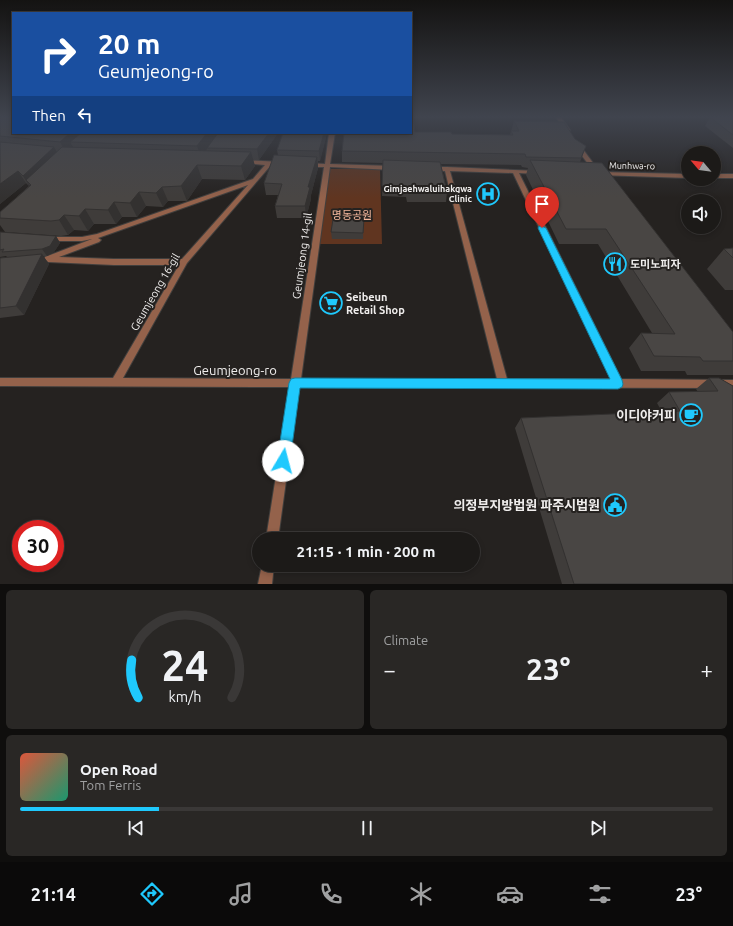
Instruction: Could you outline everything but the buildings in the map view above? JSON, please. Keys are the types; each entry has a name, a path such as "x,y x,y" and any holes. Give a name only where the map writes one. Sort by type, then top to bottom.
{"street":[{"name":"Geumjeong 14-gil","path":"273,532 330,143"},
{"path":"574,143 594,174 603,180"},
{"path":"240,162 291,164"},
{"name":"Geumjeong 16-gil","path":"116,382 184,262 270,163"},
{"path":"298,164 402,168"},
{"path":"424,168 545,172"},
{"path":"447,169 503,384"},
{"path":"515,171 618,384"},
{"name":"Munhwa-ro","path":"594,174 681,176"},
{"path":"721,176 733,176"},
{"name":"Geumjeong 16-gil","path":"37,238 82,239 116,231 253,181"},
{"path":"116,231 99,240 44,259 114,262 184,262"},
{"name":"Geumjeong-ro","path":"0,382 733,384"},
{"path":"265,584 267,572"}],"green space":[{"name":"명동공원","path":"329,169 380,169 382,244 319,244"}],"place":[{"name":"Gimjaehwaluihakgwa Clinic","path":"488,194"},
{"name":"도미노피자","path":"615,264"},
{"name":"Seibeun Retail Shop","path":"331,303"},
{"name":"이디야커피","path":"691,415"},
{"name":"의정부지방법원 파주시법원","path":"615,505"}],"route":[{"path":"283,461 295,383 618,384 542,228"}]}
